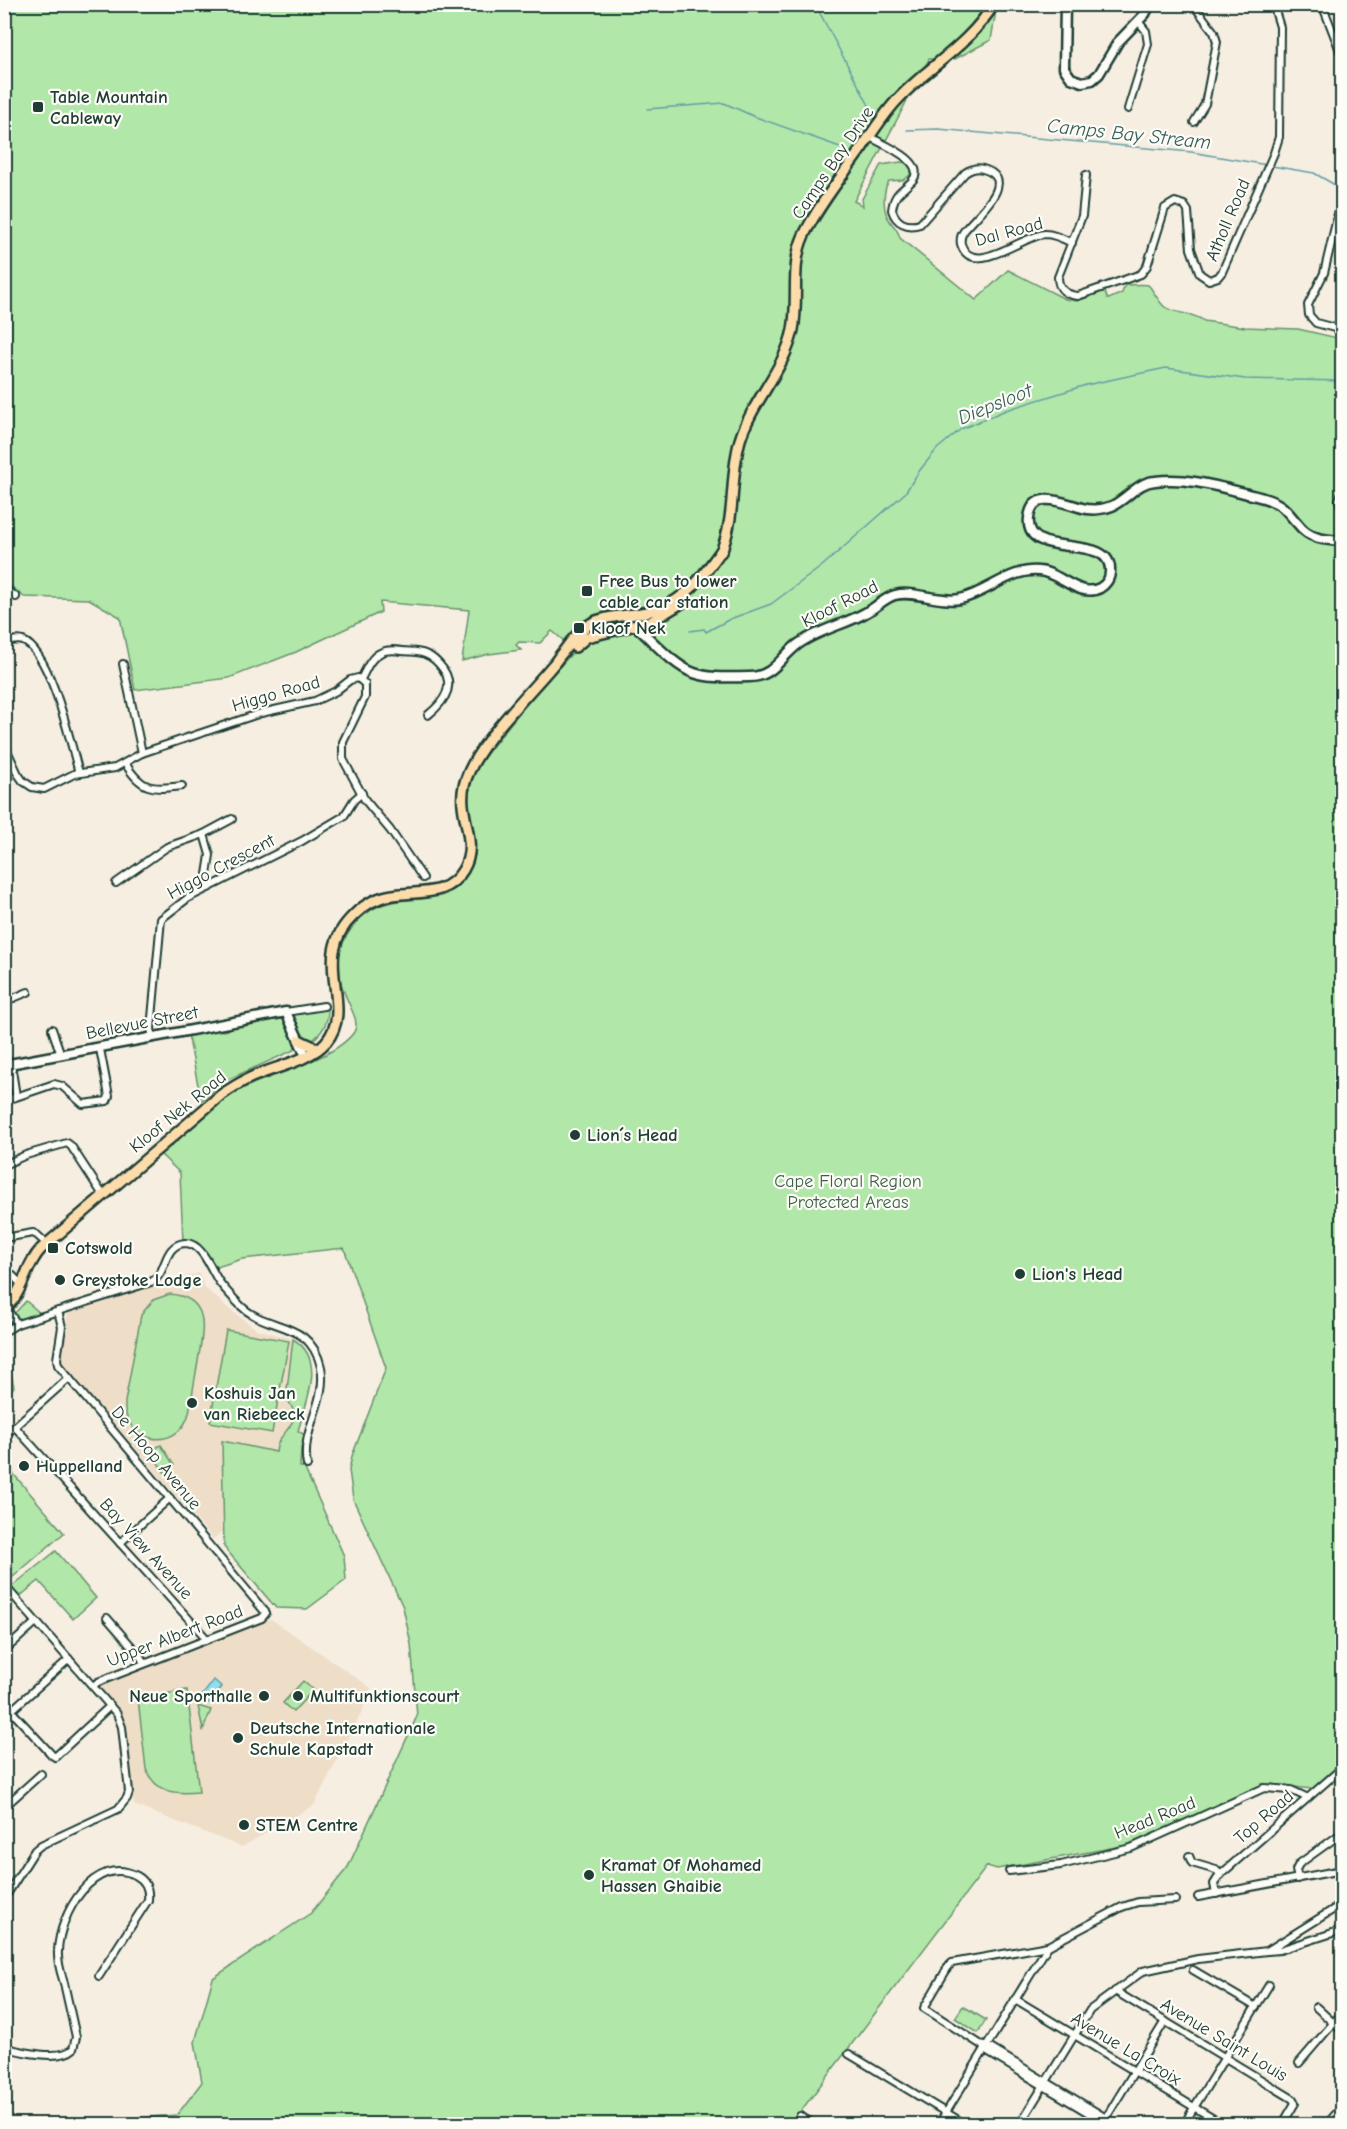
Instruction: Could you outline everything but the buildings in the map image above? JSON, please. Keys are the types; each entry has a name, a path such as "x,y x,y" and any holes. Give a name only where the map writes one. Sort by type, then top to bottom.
{"main road":[{"name":"Camps Bay Drive","path":"605,632 636,626 657,618 693,595 711,574 723,548 732,518 740,441 751,414 780,366 790,342 794,320 796,262 800,245 815,216 899,98 970,37 994,4"},
{"path":"1065,4 1064,68 1071,78 1082,82 1096,77 1118,42 1150,4"},
{"name":"Kloof Road","path":"636,626 690,672 703,675 753,677 770,672 804,641 865,614 896,595 956,599 973,595 1020,573 1036,570 1054,574 1083,590 1095,590 1102,586 1110,576 1106,558 1094,550 1039,540 1029,525 1032,509 1039,502 1050,499 1086,509 1106,508 1119,502 1140,486 1154,481 1194,481 1267,500 1285,509 1310,536 1321,540 1342,541"},
{"name":"Camps Bay Drive","path":"597,621 658,609 682,596 701,579 723,548"},
{"path":"617,618 636,626"},
{"path":"617,618 620,623 617,630"},
{"path":"597,621 598,628 605,632"},
{"name":"Kloof Nek Road","path":"555,664 562,652 582,631 597,621"},
{"name":"Kloof Nek Road","path":"5,1308 14,1300 30,1263 46,1244 228,1090 253,1077 306,1056 318,1049 330,1036 338,1007 332,973 332,957 343,927 354,915 375,900 396,894 432,892 447,886 457,878 465,866 470,849 462,797 475,760 509,716 555,664 582,640 605,632"},
{"path":"286,1012 306,1056"},
{"name":"Bellevue Street","path":"8,1065 286,1012"},
{"path":"299,1040 318,1049"}],"street":[{"path":"1193,4 1214,32 1217,42 1205,104 1194,122"},
{"name":"Atholl Road","path":"1086,175 1084,208 1058,280 1061,289 1078,296 1143,272 1147,266 1165,208 1172,202 1184,205 1188,211 1190,242 1199,271 1205,279 1215,279 1222,272 1274,153 1280,130 1280,27 1273,4"},
{"path":"1322,4 1342,56"},
{"path":"1128,110 1148,44 1146,31 1138,21"},
{"name":"Dal Road","path":"870,137 910,159 916,168 912,181 894,199 892,210 900,223 910,226 920,224 966,173 971,169 981,169 987,170 996,178 998,189 994,197 963,231 961,244 967,255 974,258 987,257 1043,234 1056,236 1072,243"},
{"path":"1342,197 1324,273 1308,305 1310,315 1316,323 1342,330"},
{"path":"1342,492 1339,500 1342,511"},
{"path":"4,588 16,597"},
{"path":"4,643 17,640 26,643 45,666 57,696 80,773"},
{"path":"423,878 362,794 342,754 345,737 365,697 365,684 361,679 373,658 385,651 419,652 432,657 446,673 449,684 446,695 428,715"},
{"path":"123,664 142,753"},
{"name":"Higgo Road","path":"4,744 23,781 32,787 49,788 80,773 115,768 142,753 261,712 321,699 336,692 352,678 361,679"},
{"path":"124,763 133,777 146,786 157,788 182,786"},
{"name":"Higgo Crescent","path":"153,1038 151,1029 160,921 174,908 208,888 302,841 344,816 349,812 354,800 362,794"},
{"path":"116,883 167,847 204,834 232,819"},
{"path":"204,834 210,855 206,881 208,888"},
{"path":"4,1002 28,992"},
{"name":"Bellevue Street","path":"286,1012 324,1006"},
{"path":"52,1029 62,1055"},
{"path":"4,1101 57,1084 82,1104 107,1101 109,1096 100,1048"},
{"path":"8,1065 16,1096"},
{"path":"4,1165 26,1155 67,1143 103,1195"},
{"path":"4,1238 33,1233 46,1244"},
{"path":"4,1332 17,1324 155,1281 161,1274 171,1250 181,1244 193,1246 201,1252 223,1287 248,1312 296,1331 315,1351 322,1378 305,1448 307,1465"},
{"path":"4,1267 22,1285"},
{"path":"5,1308 17,1324"},
{"name":"De Hoop Avenue","path":"58,1311 62,1327 57,1361 266,1613"},
{"path":"4,1436 69,1378"},
{"name":"Bay View Avenue","path":"15,1427 207,1639"},
{"path":"120,1543 170,1498"},
{"path":"4,1586 93,1686 122,1723 129,1792 118,1809 37,1847 4,1899"},
{"name":"Upper Albert Road","path":"93,1686 144,1663 262,1618 266,1613"},
{"path":"107,1618 144,1663"},
{"path":"4,1651 36,1622"},
{"path":"4,1717 69,1659"},
{"path":"4,1703 55,1757 110,1706"},
{"name":"Top Road","path":"1221,1875 1342,1768"},
{"path":"4,1807 41,1774"},
{"name":"Head Road","path":"1009,1871 1061,1865 1131,1848 1264,1788 1291,1790 1308,1798"},
{"path":"4,1796 11,1803"},
{"path":"1298,1879 1296,1870 1299,1864 1342,1833"},
{"path":"1189,1856 1192,1863 1216,1870 1221,1875 1215,1883 1216,1894"},
{"path":"4,2047 58,2056 65,2055 73,2049 76,2037 58,1956 62,1928 83,1890 104,1873 115,1870 123,1871 137,1876 144,1882 148,1900 99,1976"},
{"path":"1198,1897 1342,1870"},
{"path":"1116,2124 1105,2122 924,2008 952,1963 1048,1946 1122,1907 1138,1902 1175,1900"},
{"path":"1267,1951 1342,1904"},
{"path":"1020,2124 1092,2007 1149,1968 1198,1959 1273,1952 1342,1930"},
{"path":"939,2124 1048,1946"},
{"path":"1029,1948 1039,1961"},
{"path":"1193,1970 1256,2007"},
{"path":"1184,2124 1269,1985"},
{"name":"Avenue Saint Louis","path":"1115,1991 1294,2100 1284,2121 1286,2124"},
{"name":"Avenue La Croix","path":"1015,1999 1222,2124"},
{"path":"1316,2007 1342,2031"},
{"path":"1299,2063 1342,2013"},
{"path":"1105,2122 1165,2021"},
{"path":"849,2054 965,2124"},
{"path":"1327,2124 1341,2110"},
{"path":"800,2116 814,2124"}],"shaded area":[{"name":"Koshuis Jan van Riebeeck","path":"199,1273 204,1287 256,1329 293,1339 286,1398 293,1407 293,1424 276,1445 276,1452 222,1442 224,1530 213,1539 60,1360 68,1314"},
{"name":"Deutsche Internationale Schule Kapstadt","path":"271,1619 371,1688 362,1711 314,1805 242,1847 134,1805 125,1718 101,1692 100,1685"}],"green space":[{"name":"Cape Floral Region Protected Areas","path":"4,5 997,5 991,40 955,59 929,59 854,201 863,206 862,199 881,165 907,163 911,170 910,175 903,180 889,181 887,184 884,198 890,222 900,238 976,300 1008,270 1065,299 1077,301 1105,291 1109,299 1122,293 1125,285 1147,285 1165,307 1204,321 1245,327 1298,329 1342,339 1342,1762 1312,1789 1269,1784 1127,1845 997,1869 987,1866 791,2124 118,2124 135,2118 177,2115 202,2082 195,2042 213,1978 311,1913 348,1867 417,1716 411,1644 403,1607 353,1499 349,1470 352,1456 386,1368 344,1248 242,1259 217,1267 199,1245 183,1241 180,1173 158,1152 234,1092 332,1051 354,1032 355,1018 339,976 339,963 345,939 360,919 381,905 436,897 454,890 462,883 474,861 475,839 469,798 475,772 512,722 575,650 552,631 540,643 519,642 516,645 521,650 489,654 462,661 469,610 380,602 381,612 296,652 229,678 135,690 120,617 89,599 24,597 5,581"},
{"path":"328,1007 322,1031 310,1042 301,1035 293,1018 294,1014"},
{"path":"282,1019 287,1022 296,1045 294,1050 229,1079 201,1101 188,1034 219,1028 222,1031 232,1026"},
{"path":"170,1294 193,1302 199,1309 202,1318 202,1338 189,1413 183,1426 174,1434 164,1438 152,1438 132,1427 126,1416 125,1402 141,1315 153,1300"},
{"path":"26,1301 41,1314 19,1319 14,1314"},
{"path":"226,1330 289,1341 272,1433 210,1422"},
{"path":"293,1339 303,1348 312,1369 309,1394 298,1431 305,1435 301,1447 300,1467 304,1467 344,1556 346,1580 307,1609 276,1608 224,1547 222,1441 276,1452 294,1415 286,1398"},
{"path":"5,1369 11,1374 14,1387 5,1395"},
{"path":"161,1445 174,1465 164,1472 150,1451"},
{"path":"5,1464 64,1533 13,1577 5,1568"},
{"path":"56,1551 96,1598 73,1619 39,1581 19,1597 11,1587"},
{"name":"Multifunktionscourt","path":"303,1681 313,1690 293,1712 283,1703"},
{"path":"187,1690 199,1792 182,1793 161,1788 150,1777 146,1769 138,1699"},
{"path":"198,1706 211,1710 203,1730"},
{"path":"963,2006 986,2020 978,2033 955,2018"}],"water":[{"path":"214,1680 222,1687 209,1703 201,1697"}],"waterway":[{"name":"Camps Bay Stream","path":"815,4 872,111"},
{"name":"Camps Bay Stream","path":"647,109 724,103 753,116 840,147"},
{"name":"Camps Bay Stream","path":"907,130 938,129 1191,152 1267,165"},
{"name":"Camps Bay Stream","path":"1272,166 1314,173 1342,189"},
{"name":"Diepsloot","path":"690,631 704,629 706,632 730,619 771,604 821,567 905,493 937,449 961,429 1006,410 1086,385 1166,368 1245,379 1342,381"}],"place":[{"name":"Table Mountain Cableway","path":"38,107"},
{"name":"Free Bus to lower cable car station","path":"587,591"},
{"name":"Kloof Nek","path":"579,628"},
{"name":"Lion´s Head","path":"575,1135"},
{"name":"Cotswold","path":"53,1248"},
{"name":"Lion's Head","path":"1020,1274"},
{"name":"Greystoke Lodge","path":"60,1280"},
{"name":"Koshuis Jan van Riebeeck","path":"192,1403"},
{"name":"Huppelland","path":"24,1466"},
{"name":"Neue Sporthalle","path":"264,1696"},
{"name":"Multifunktionscourt","path":"298,1696"},
{"name":"Deutsche Internationale Schule Kapstadt","path":"238,1738"},
{"name":"STEM Centre","path":"244,1825"},
{"name":"Kramat Of Mohamed Hassen Ghaibie","path":"589,1875"}]}
